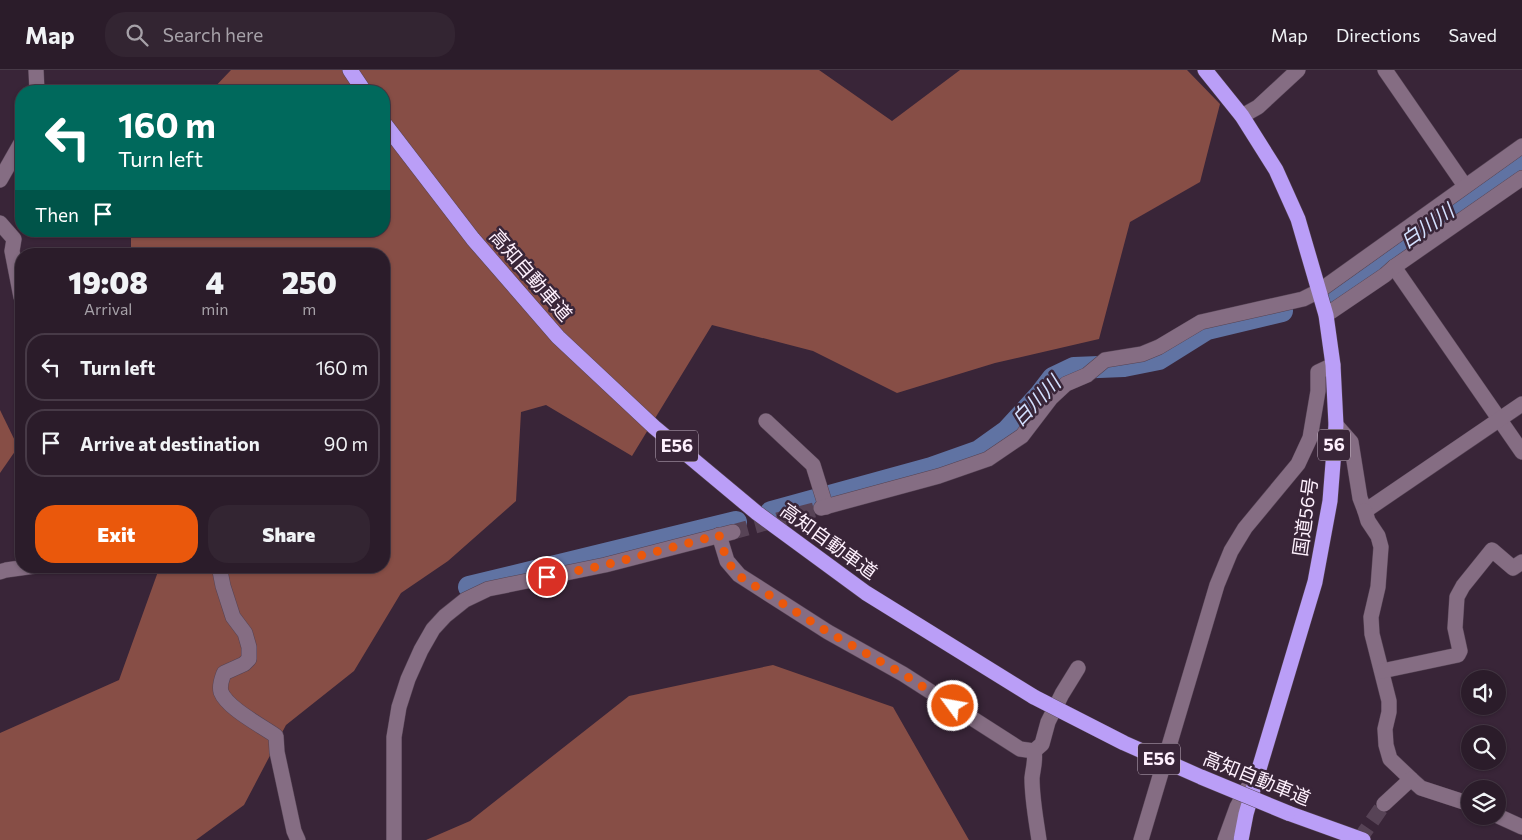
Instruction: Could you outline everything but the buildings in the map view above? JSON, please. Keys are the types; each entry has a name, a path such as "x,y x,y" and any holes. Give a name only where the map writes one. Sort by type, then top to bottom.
{"highway":[{"path":"350,70 360,85"},
{"name":"国道56号","path":"1206,70 1242,116 1276,170 1298,219 1326,315 1333,365 1336,425 1330,501 1315,582 1246,814 1241,840"},
{"name":"高知自動車道","path":"390,131 473,238 558,337 654,427 757,513 866,593 1034,697 1124,743 1201,777 1363,840"}],"street":[{"path":"36,70 37,85"},
{"path":"1242,116 1258,107 1298,70"},
{"path":"1385,70 1465,186"},
{"path":"766,421 813,465 821,490 824,508 939,476 988,460 1022,436 1051,398 1066,384 1088,375 1105,360 1142,354 1159,347 1201,322 1303,299 1319,291 1522,146"},
{"path":"0,180 15,154"},
{"path":"1326,315 1522,178"},
{"path":"0,223 14,239 12,251 15,266"},
{"path":"1394,268 1522,452"},
{"path":"1141,840 1217,585 1231,551 1245,528 1298,464 1310,438 1318,391 1318,372 1333,365"},
{"path":"1365,511 1522,404"},
{"path":"1336,425 1351,442 1360,498 1368,521 1378,536 1382,547 1378,587 1370,617 1372,634 1389,701 1389,712 1385,729 1386,745 1390,759 1421,788 1461,801"},
{"path":"392,839 394,737 399,707 408,679 421,650 433,629 445,616 465,600 488,589 605,565 726,534 727,561 739,576 828,632 903,674 1020,748 1034,751"},
{"path":"1382,671 1458,655 1460,651 1455,628 1456,605 1457,597 1463,586 1492,550 1513,568 1522,562"},
{"path":"0,572 15,569"},
{"path":"220,573 233,617 245,634 249,647 249,659 244,664 224,673 221,681 221,691 234,708 276,736 277,752 294,831 298,840"},
{"path":"1034,751 1042,744 1048,722 1078,668"},
{"path":"1034,751 1035,758 1032,777 1033,804 1039,840"},
{"path":"1225,840 1237,807 1259,769"},
{"path":"1384,804 1411,779"},
{"path":"1506,819 1522,826"}],"shaded area":[{"path":"231,70 819,70 892,121 960,70 1187,70 1220,104 1200,182 1130,222 1099,339 995,363 897,393 813,351 712,325 632,456 546,405 521,412 516,501 448,561 401,593 354,671 286,725 244,805 196,840 0,840 0,733 119,680 157,573 390,573 390,248 131,248 131,237 390,237 390,85 217,85"},
{"path":"0,410 15,441 15,451 0,473"},
{"path":"773,665 893,707 969,840 426,840 470,821 629,696"}],"waterway":[{"name":"白川川","path":"1332,291 1522,160"},
{"name":"白川川","path":"771,512 931,468 979,451 1007,431 1053,378 1074,368 1124,366 1159,359 1207,329 1282,311"},
{"name":"白川川","path":"469,587 736,522"}],"tunnel":[{"path":"733,532 821,508"},
{"path":"1359,840 1384,804"}],"route":[{"path":"547,577 605,565 719,535 727,561 739,576 828,632 903,674 953,706"}]}
